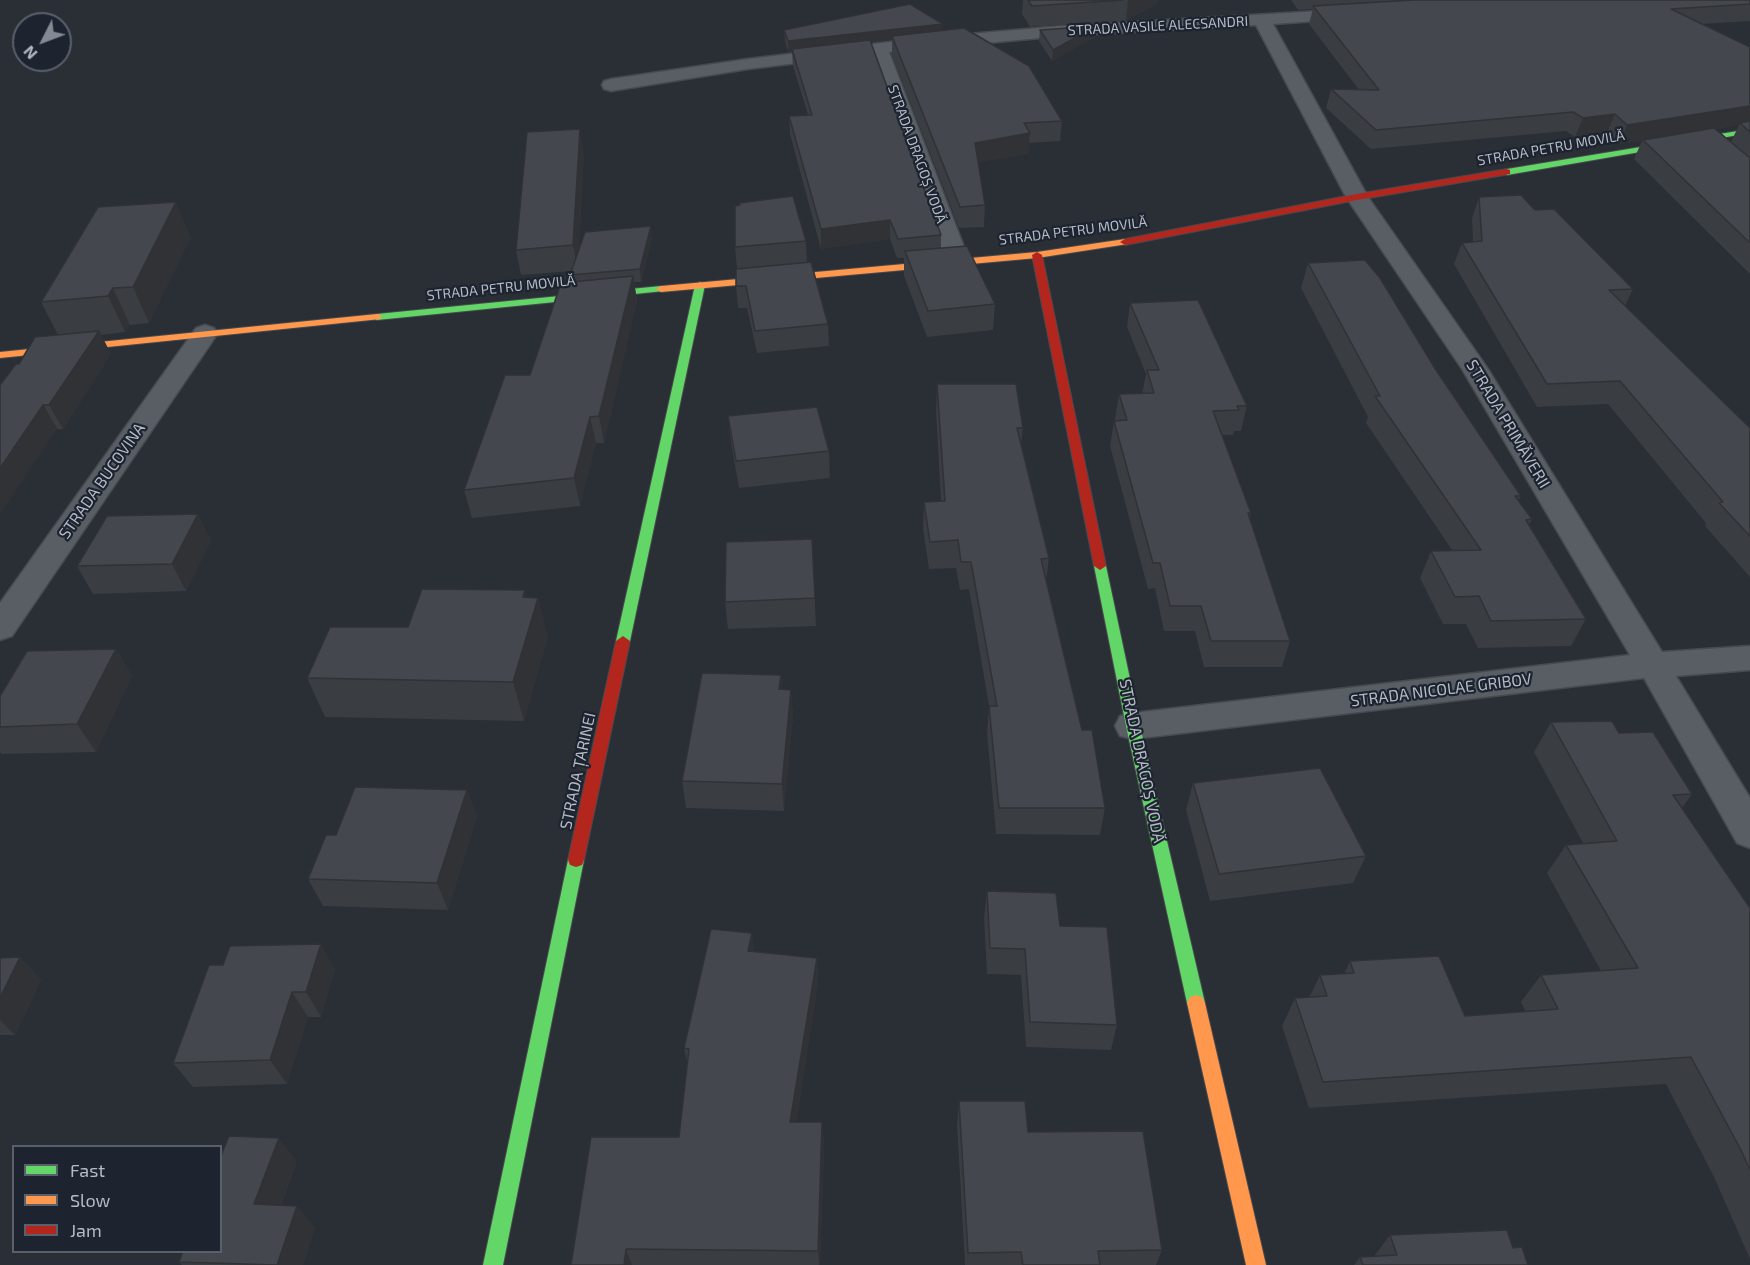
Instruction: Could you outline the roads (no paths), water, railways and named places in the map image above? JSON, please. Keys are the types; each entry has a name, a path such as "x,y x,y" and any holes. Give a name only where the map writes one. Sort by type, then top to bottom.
{"street":[{"name":"STRADA VASILE ALECSANDRI","path":"611,86 748,64 878,48 1051,32 1378,12"},
{"name":"STRADA PRIMĂVERII","path":"1262,20 1357,197 1475,369 1653,664 1750,832"},
{"name":"STRADA DRAGOȘ VODĂ","path":"878,48 957,260"},
{"name":"STRADA PETRU MOVILĂ","path":"0,354 957,260 1037,255 1153,238 1357,197 1750,131"},
{"path":"1710,138 1726,152"},
{"name":"STRADA DRAGOȘ VODĂ","path":"1037,255 1133,726 1256,1265"},
{"name":"STRADA ȚARINEI","path":"493,1265 590,794 700,285"},
{"name":"STRADA BUCOVINA","path":"0,628 205,333"},
{"name":"STRADA NICOLAE GRIBOV","path":"1133,726 1653,664 1750,658"}]}
